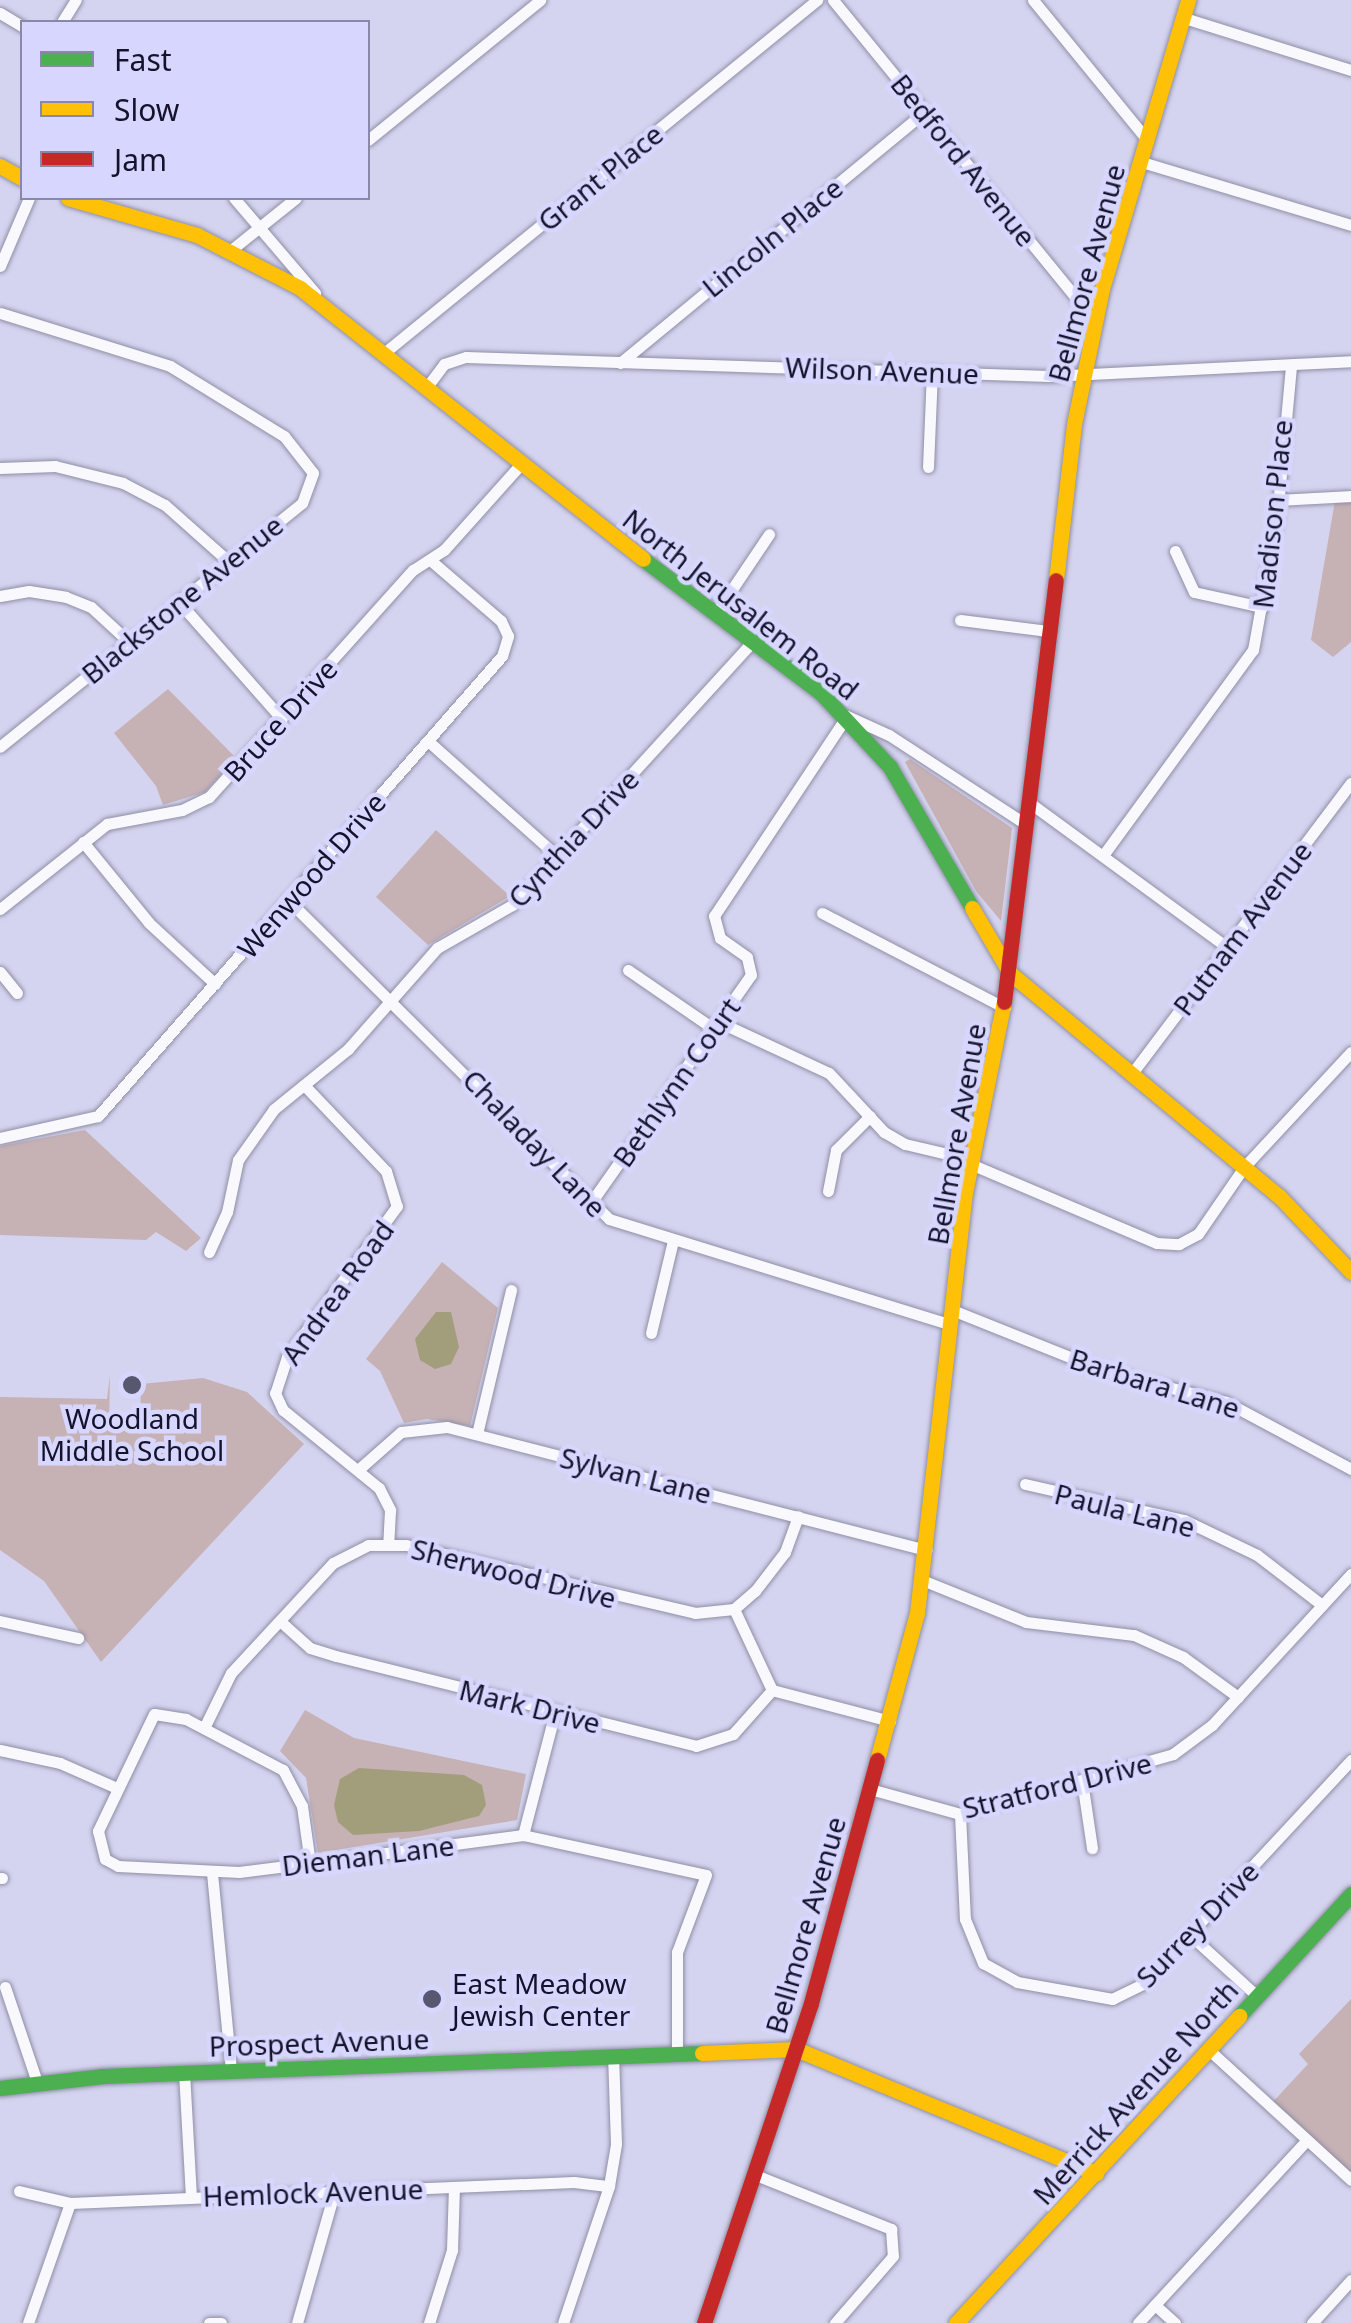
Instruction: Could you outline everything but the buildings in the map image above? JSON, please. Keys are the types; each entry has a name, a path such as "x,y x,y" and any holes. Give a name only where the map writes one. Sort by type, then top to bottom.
{"main road":[{"name":"Bellmore Avenue","path":"704,2323 796,2049 890,1721 922,1580 972,1165 1010,974 1048,631 1083,375 1094,321 1188,0"},
{"name":"North Jerusalem Road","path":"74,200 231,250 327,308 519,466 753,641 846,716 904,788 1010,974 1244,1167 1351,1272"},
{"name":"Merrick Avenue North","path":"956,2323 1351,1894"},
{"name":"Prospect Avenue","path":"0,2088 184,2072 796,2049 1096,2172"}],"street":[{"path":"370,138 540,0"},
{"name":"Grant Place","path":"384,354 817,0"},
{"name":"Bedford Avenue","path":"833,0 1094,321"},
{"path":"1033,0 1148,141"},
{"path":"1184,18 1351,70"},
{"name":"Lincoln Place","path":"620,363 924,112"},
{"path":"1142,162 1351,224"},
{"path":"0,266 28,200"},
{"path":"236,200 327,308"},
{"path":"231,250 293,200"},
{"name":"Blackstone Avenue","path":"0,313 170,366 284,436 313,473 309,494 0,746"},
{"name":"Wilson Avenue","path":"426,388 444,364 466,357 1083,375 1351,360"},
{"name":"Madison Place","path":"1104,854 1242,670 1258,638 1278,500 1290,366"},
{"path":"928,467 932,371"},
{"path":"0,468 54,466 123,483 165,505 227,560"},
{"name":"Bruce Drive","path":"0,909 118,818 182,810 209,797 519,466"},
{"path":"1278,500 1351,496"},
{"path":"716,614 770,534"},
{"path":"1174,550 1194,592 1262,607"},
{"name":"Wenwood Drive","path":"0,1138 98,1116 502,656 508,636 430,560"},
{"path":"0,596 29,591 66,596 91,608 128,642"},
{"path":"178,601 282,719"},
{"path":"960,620 1048,631"},
{"name":"Cynthia Drive","path":"210,1252 245,1146 304,1085 348,1050 436,948 504,913 753,641"},
{"path":"846,716 889,735 1027,825"},
{"name":"Bethlynn Court","path":"592,1201 716,1026 752,966 720,938 714,916 846,716"},
{"path":"428,741 557,856"},
{"name":"Putnam Avenue","path":"1133,1072 1351,784"},
{"path":"1030,803 1228,948"},
{"path":"82,842 148,923 215,984"},
{"name":"Chaladay Lane","path":"289,902 392,999 615,1223 952,1317"},
{"path":"822,912 1004,1008"},
{"path":"628,970 716,1026 829,1073 870,1116 905,1144 972,1165 1157,1244 1180,1244 1198,1234 1244,1167 1351,1052"},
{"path":"0,972 16,993"},
{"name":"Andrea Road","path":"304,1085 386,1171 397,1193 393,1218 277,1379 283,1410 380,1488 390,1510 388,1544"},
{"path":"828,1190 836,1150 870,1116"},
{"path":"651,1333 673,1241"},
{"path":"477,1434 510,1290"},
{"name":"Barbara Lane","path":"952,1317 1102,1370 1226,1402 1351,1469"},
{"name":"Sylvan Lane","path":"359,1469 385,1441 411,1428 477,1434 926,1550"},
{"name":"Paula Lane","path":"1025,1484 1184,1520 1257,1555 1322,1605"},
{"path":"798,1516 773,1571 734,1608 772,1690 890,1721"},
{"name":"Sherwood Drive","path":"204,1728 230,1673 333,1563 388,1544 663,1611 734,1608"},
{"name":"Stratford Drive","path":"870,1788 960,1814 1173,1754 1238,1697 1351,1574"},
{"path":"922,1580 1026,1622 1134,1635 1183,1657 1238,1697"},
{"path":"0,1621 78,1638"},
{"name":"Mark Drive","path":"280,1621 310,1648 336,1656 706,1746 733,1734 772,1690"},
{"path":"0,1750 60,1763 117,1788 154,1714 167,1712 271,1761 294,1781 310,1863"},
{"path":"523,1836 554,1712"},
{"name":"Surrey Drive","path":"960,1814 968,1934 983,1963 1003,1977 1083,1999 1112,1999 1143,1984 1351,1760"},
{"path":"1082,1781 1092,1848"},
{"name":"Dieman Lane","path":"117,1788 98,1832 106,1860 118,1866 212,1873 523,1836 706,1875 678,1952 676,2051"},
{"path":"212,1873 231,2070"},
{"path":"1190,1935 1257,1996"},
{"path":"4,1987 37,2082"},
{"path":"1208,2049 1351,2180"},
{"path":"563,2323 609,2186 616,2144 613,2055"},
{"path":"184,2072 191,2197"},
{"path":"1138,2323 1307,2140"},
{"path":"754,2174 892,2230 893,2256 834,2323"},
{"name":"Hemlock Avenue","path":"19,2190 70,2204 454,2187 609,2186"},
{"path":"430,2323 452,2250 454,2187"},
{"path":"298,2323 334,2194"},
{"path":"28,2323 70,2204"},
{"path":"1312,2323 1351,2280"},
{"path":"1155,2305 1175,2323"},
{"path":"209,2323 221,2323"}],"shaded area":[{"path":"1351,499 1351,642 1333,657 1311,640 1335,501"},
{"path":"168,689 236,758 205,792 163,805 156,786 114,733"},
{"path":"910,759 1012,828 1001,921 976,891 905,762"},
{"path":"436,830 510,896 428,945 376,897"},
{"path":"85,1130 201,1238 186,1251 156,1232 146,1240 0,1235 0,1146"},
{"path":"442,1262 498,1308 470,1426 427,1419 404,1423 380,1371 366,1359"},
{"path":"436,1312 451,1312 459,1347 451,1364 435,1369 420,1360 415,1339"},
{"path":"110,1375 109,1424 140,1425 141,1384 203,1378 247,1392 304,1444 101,1662 44,1581 0,1550 0,1397 107,1399"},
{"path":"305,1710 354,1738 526,1774 517,1820 318,1853 306,1778 280,1751"},
{"path":"359,1768 464,1775 482,1785 486,1805 479,1816 419,1831 353,1835 338,1822 334,1805 340,1779"},
{"path":"1351,1999 1351,2171 1347,2176 1269,2106 1308,2064 1299,2054"}],"traffic: fast":[{"path":"643,559 822,694 890,767 972,908"},
{"path":"1239,2016 1351,1894"},
{"path":"0,2088 103,2076 702,2053"}],"traffic: slow":[{"path":"1056,580 1074,424 1102,289 1188,0"},
{"path":"0,166 20,177"},
{"path":"75,200 197,235 300,288 643,559"},
{"path":"972,908 1010,973 1279,1196 1351,1272"},
{"path":"877,1760 917,1613 965,1193 1004,1002"},
{"path":"956,2323 1239,2016"},
{"path":"702,2053 796,2049 1096,2173"}],"traffic: jam":[{"path":"1004,1002 1056,580"},
{"path":"704,2323 811,2003 877,1760"}],"place":[{"name":"Woodland Middle School","path":"132,1385"},
{"name":"East Meadow Jewish Center","path":"432,1999"}]}
